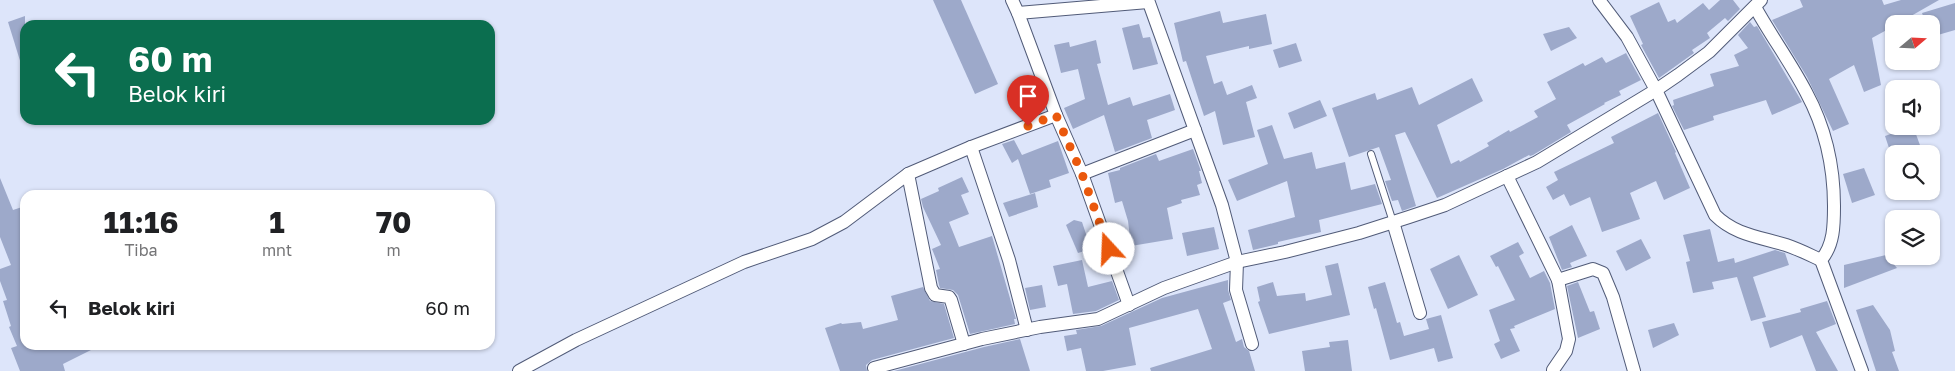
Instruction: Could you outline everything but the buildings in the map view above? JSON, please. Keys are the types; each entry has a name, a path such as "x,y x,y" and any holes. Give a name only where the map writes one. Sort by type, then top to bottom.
{"street":[{"path":"1012,0 1056,115 1082,174 1129,305"},
{"path":"1599,0 1627,37 1656,90 1715,215 1738,231 1786,245 1822,260 1862,371"},
{"path":"1018,13 1148,1 1222,205 1237,262 1236,290 1252,344"},
{"path":"874,368 964,344 1027,330 1098,319 1164,288 1237,262 1359,233 1445,205 1536,162 1656,90 1709,52 1758,4 1818,117 1829,152 1834,184 1834,215 1831,242 1822,260"},
{"path":"519,371 576,340 744,262 812,239 844,222 908,174 971,147 1056,115"},
{"path":"1082,174 1195,130"},
{"path":"971,147 1009,260 1027,330"},
{"path":"908,174 931,288 935,295 948,297 951,300 964,344"},
{"path":"1507,176 1558,280 1569,338 1566,351 1553,370"},
{"path":"1393,222 1420,313"},
{"path":"1558,280 1593,269 1599,270 1606,276 1634,371"}],"lane":[{"path":"1371,154 1393,222"}],"route":[{"path":"1028,126 1056,115 1082,174 1109,249"}]}
